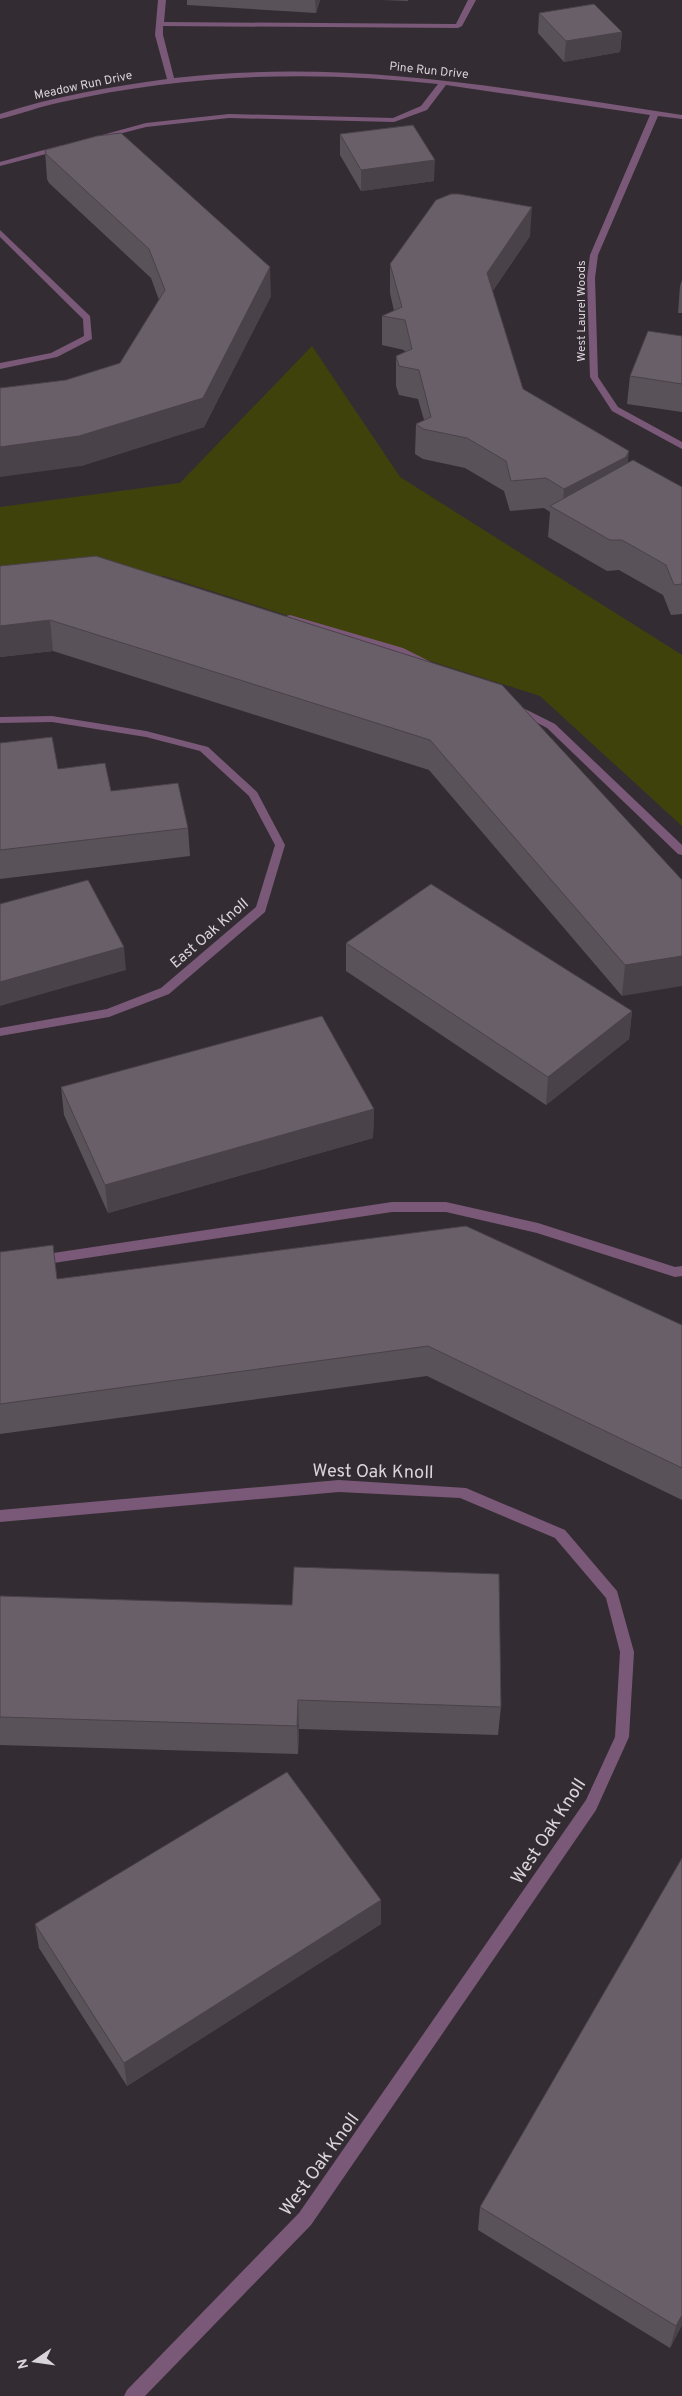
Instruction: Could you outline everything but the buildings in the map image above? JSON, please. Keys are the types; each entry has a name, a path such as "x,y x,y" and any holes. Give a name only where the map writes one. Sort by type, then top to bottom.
{"street":[{"path":"162,0 160,35 171,80"},
{"path":"160,24 458,26 472,0"},
{"name":"Pine Run Drive","path":"171,80 268,73 321,73 443,83 682,117"},
{"name":"Meadow Run Drive","path":"0,117 21,110 94,93 171,80"},
{"path":"82,141 146,125 229,116 394,120 424,108 443,83"},
{"name":"West Laurel Woods","path":"655,113 594,255 591,278 594,377 615,409 682,446"},
{"path":"0,164 73,144"},
{"path":"0,232 88,318 89,337 54,355 0,366"},
{"path":"276,614 399,650 439,668"},
{"path":"507,703 551,726 682,851"},
{"name":"East Oak Knoll","path":"0,720 52,719 146,734 204,749 253,794 280,845 261,909 166,991 109,1013 0,1032"},
{"path":"29,1261 163,1243 392,1207 446,1207 538,1228 675,1272 682,1271"},
{"name":"West Oak Knoll","path":"0,1516 339,1486 461,1492 560,1534 612,1595 627,1652 622,1737 591,1805 306,2219 133,2396"}],"shaded area":[{"path":"312,346 400,477 682,655 682,826 540,696 164,576 0,597 0,507 180,483"}]}
